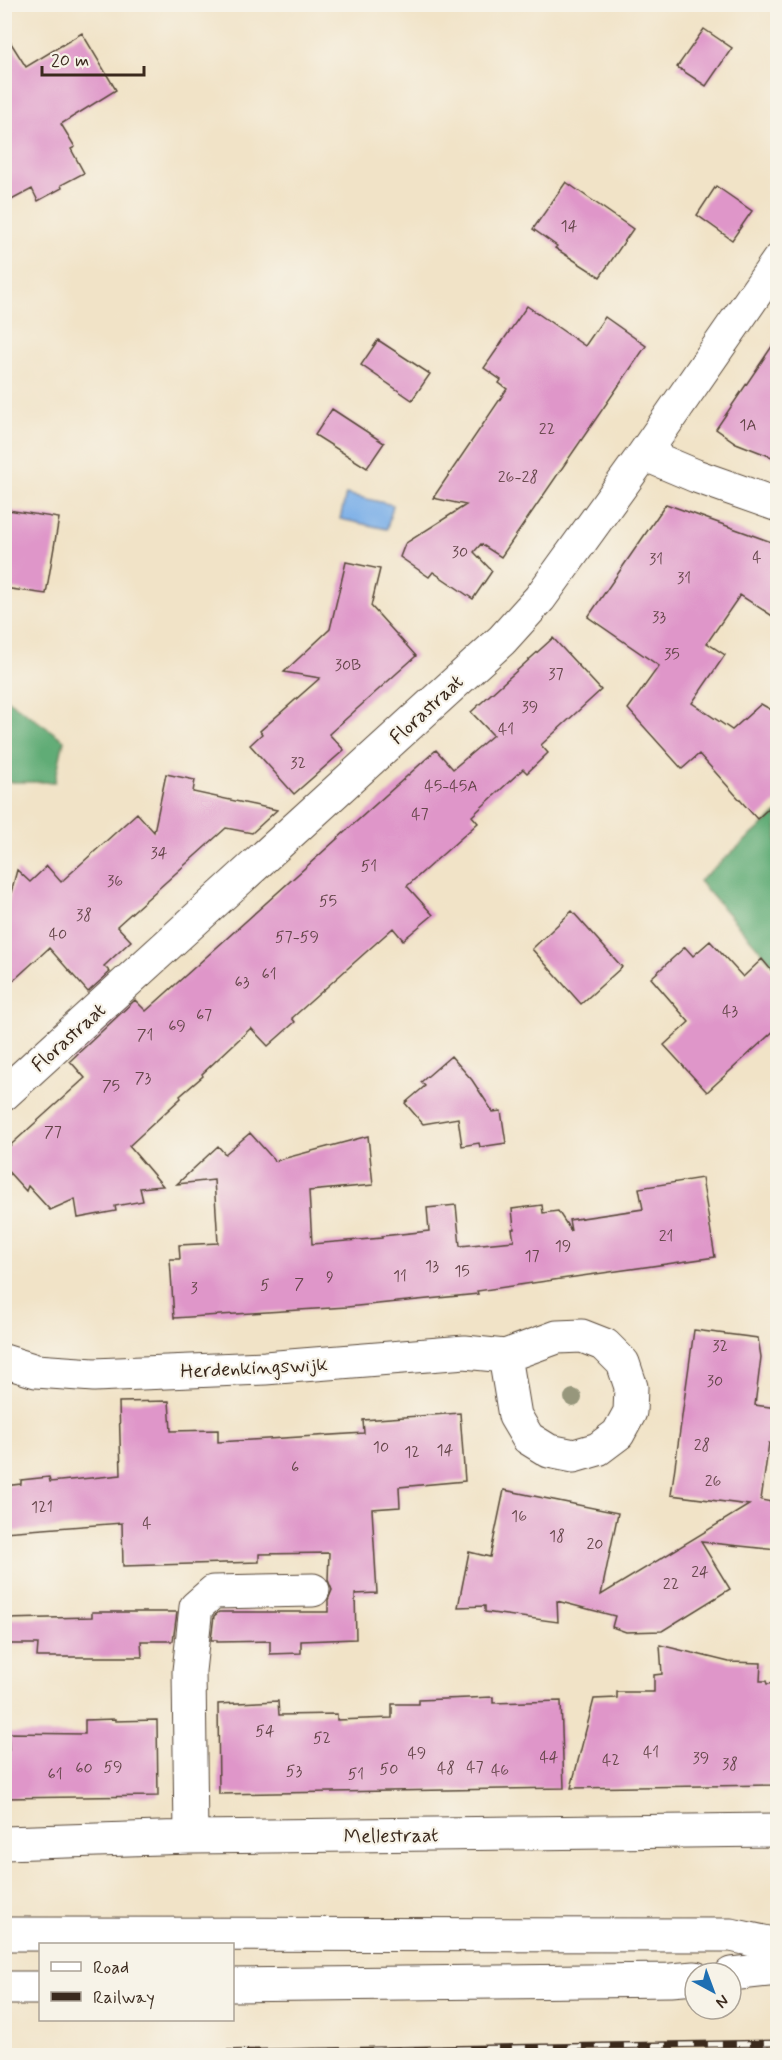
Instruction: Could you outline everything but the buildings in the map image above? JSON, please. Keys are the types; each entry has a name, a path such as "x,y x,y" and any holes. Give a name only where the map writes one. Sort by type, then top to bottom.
{"street":[{"name":"Florastraat","path":"4,1094 502,640 540,598 644,454 777,261"},
{"path":"644,454 696,476 777,505"},
{"name":"Herdenkingswijk","path":"4,1361 36,1371 94,1375 265,1368 465,1352 505,1356"},
{"path":"191,1837 189,1671 196,1607 213,1592 313,1590"},
{"name":"Mellestraat","path":"4,1843 191,1837 777,1830"},
{"path":"4,1934 731,1935 777,1945"},
{"path":"743,1973 777,1969"},
{"path":"234,1985 683,1978"},
{"path":"4,1988 39,1988"}],"green space":[{"path":"5,698 64,740 55,782 5,782"},
{"path":"777,813 777,969 699,881"}],"water":[{"path":"346,494 393,505 387,529 340,519"}],"railway":[{"path":"36,2056 778,2043"}]}
